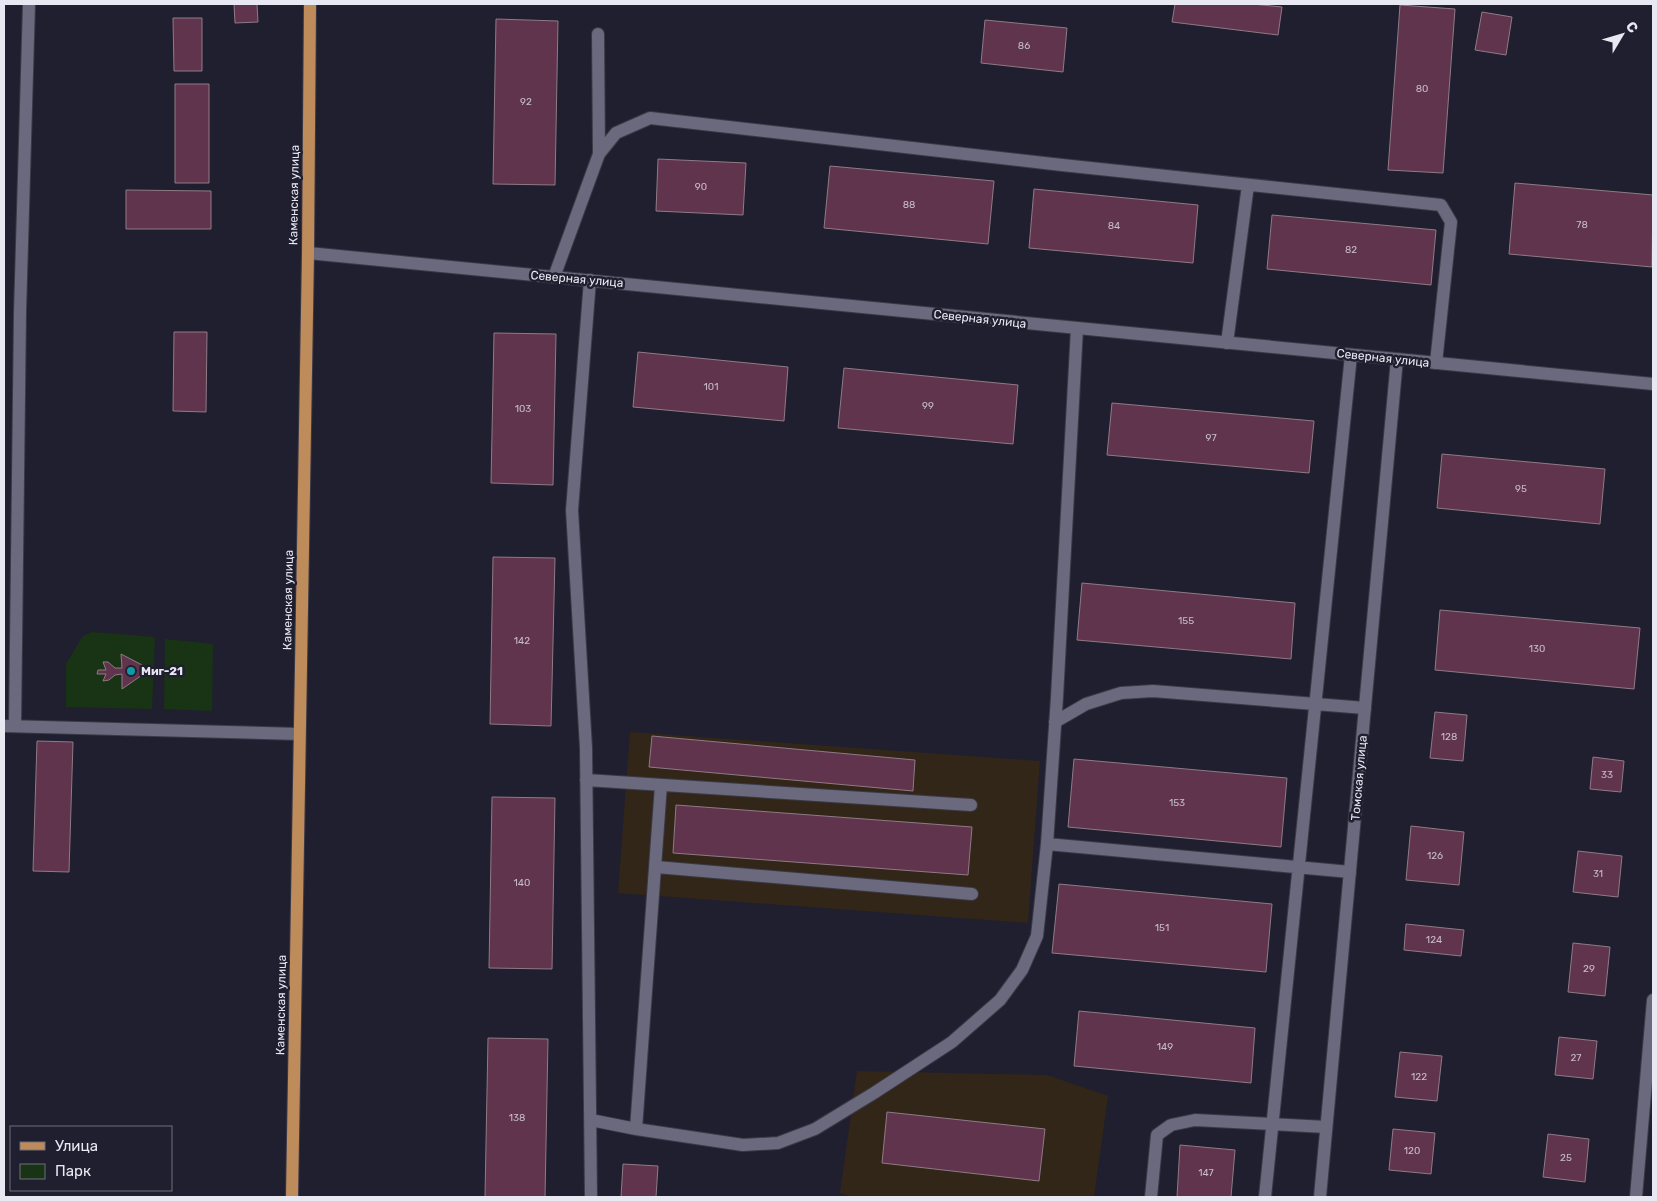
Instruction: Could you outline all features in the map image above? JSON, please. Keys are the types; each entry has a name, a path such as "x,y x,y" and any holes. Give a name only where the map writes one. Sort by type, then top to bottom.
{"main road":[{"name":"Каменская улица","path":"292,1197 308,253 310,4"}],"street":[{"path":"29,4 9,726 299,734"},
{"path":"598,34 599,154"},
{"path":"554,277 599,154 616,133 650,118 1062,166 1441,205 1452,222 1436,363"},
{"path":"1227,343 1248,185"},
{"name":"Северная улица","path":"308,253 1653,384"},
{"path":"590,280 572,510 586,780 591,1197"},
{"path":"591,1120 636,1129 743,1145 778,1143 815,1129 952,1042 1000,1000 1022,970 1037,936 1047,844 1077,328"},
{"path":"1266,1197 1351,355"},
{"name":"Томская улица","path":"1320,1197 1397,359"},
{"path":"1055,722 1086,704 1120,694 1153,691 1365,708"},
{"path":"586,780 971,805"},
{"path":"636,1129 661,785"},
{"path":"1047,844 1350,872"},
{"path":"656,867 972,894"},
{"path":"1636,1197 1653,1000"},
{"path":"1151,1197 1157,1135 1171,1125 1195,1120 1326,1127"}],"shaded area":[{"path":"630,732 1040,761 1028,923 618,893"},
{"path":"857,1071 1047,1075 1108,1096 1094,1197 851,1197 840,1193"}],"green space":[{"path":"92,632 155,637 152,709 66,707 66,664 83,636"},
{"path":"165,639 213,644 212,711 164,709"}],"building":[{"path":"234,4 257,4 258,22 235,23"},
{"path":"1175,4 1252,4 1282,7 1278,35 1172,22"},
{"path":"1400,5 1455,9 1443,173 1388,170"},
{"path":"1482,12 1512,17 1506,55 1475,50"},
{"path":"173,18 202,18 202,71 174,71"},
{"path":"496,19 558,21 555,185 493,184"},
{"path":"985,20 1067,28 1063,72 981,63"},
{"path":"175,84 209,84 209,183 175,183"},
{"path":"658,159 746,163 743,215 656,211"},
{"path":"830,166 994,181 988,244 824,228"},
{"path":"1515,183 1653,195 1652,267 1509,254"},
{"path":"1034,189 1198,205 1193,263 1029,248"},
{"path":"126,190 211,191 211,229 126,229"},
{"path":"1272,215 1436,230 1431,285 1267,269"},
{"path":"174,332 207,332 206,412 173,411"},
{"path":"494,333 556,334 553,485 491,483"},
{"path":"638,352 788,367 784,421 633,407"},
{"path":"844,368 1018,385 1013,444 838,428"},
{"path":"1112,403 1314,421 1309,473 1107,455"},
{"path":"1442,454 1605,469 1600,524 1437,508"},
{"path":"493,557 555,558 551,726 490,724"},
{"path":"1082,583 1295,603 1291,659 1077,640"},
{"path":"1440,610 1640,628 1634,689 1435,670"},
{"name":"Миг-21","path":"121,654 146,667 163,668 165,671 145,673 122,689 122,674 103,681 106,674 97,674 98,670 106,670 103,662 108,662 115,668 122,668"},
{"path":"1435,712 1467,715 1463,761 1430,758"},
{"path":"652,736 915,760 913,791 649,767"},
{"path":"37,741 73,742 69,872 33,871"},
{"path":"1593,757 1624,761 1621,792 1590,789"},
{"path":"1074,759 1287,778 1281,847 1068,827"},
{"path":"492,797 555,798 552,969 489,968"},
{"path":"676,805 972,827 968,875 673,853"},
{"path":"1411,826 1464,832 1459,885 1406,880"},
{"path":"1578,851 1622,856 1618,897 1573,892"},
{"path":"1059,884 1272,904 1266,972 1052,953"},
{"path":"1406,924 1464,930 1461,956 1404,950"},
{"path":"1573,943 1610,947 1605,996 1568,992"},
{"path":"1079,1011 1255,1028 1251,1083 1074,1066"},
{"path":"1559,1037 1597,1041 1593,1079 1555,1075"},
{"path":"488,1038 548,1039 545,1197 485,1197"},
{"path":"1400,1052 1442,1056 1437,1101 1395,1097"},
{"path":"887,1112 1045,1129 1039,1181 882,1163"},
{"path":"1393,1129 1435,1133 1431,1174 1389,1170"},
{"path":"1548,1134 1589,1139 1585,1182 1543,1177"},
{"path":"1180,1145 1235,1150 1231,1197 1177,1197"},
{"path":"623,1164 658,1166 656,1197 621,1197"}],"place":[{"name":"Миг-21","path":"131,671"}]}
